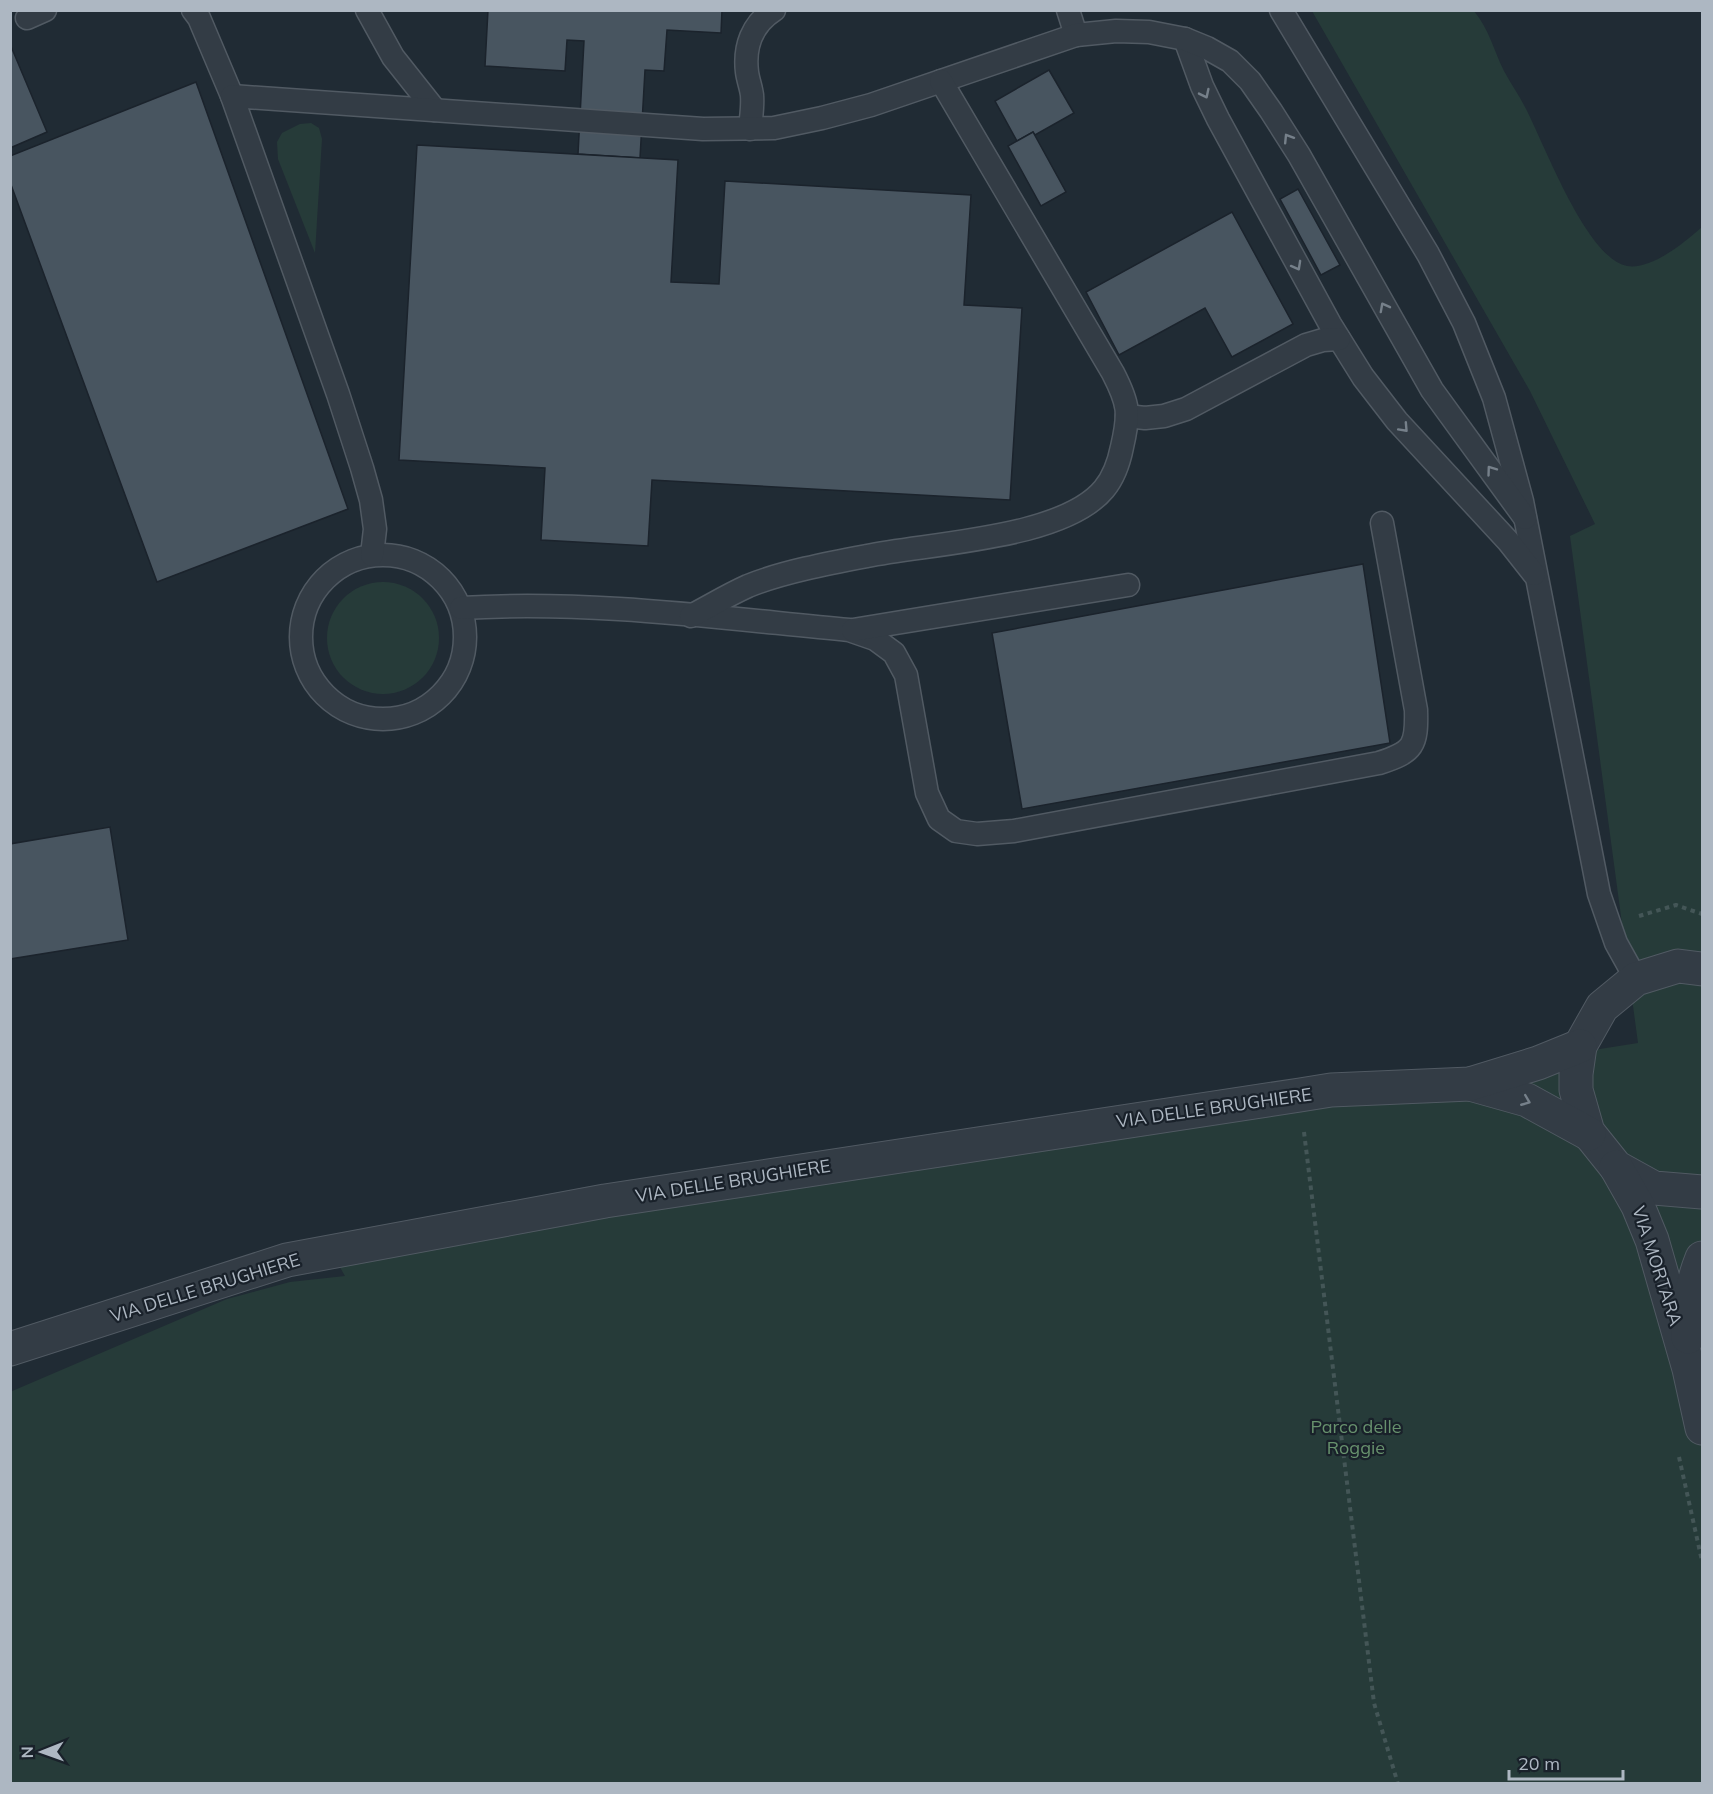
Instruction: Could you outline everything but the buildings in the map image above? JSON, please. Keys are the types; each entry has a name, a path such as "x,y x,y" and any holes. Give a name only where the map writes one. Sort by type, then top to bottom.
{"street":[{"path":"1702,969 1678,966 1636,979 1602,1007 1580,1046 1576,1074 1576,1090 1589,1134 1616,1167 1654,1188 1702,1192"},
{"name":"VIA DELLE BRUGHIERE","path":"10,1349 287,1260 605,1201 1331,1090 1470,1084 1538,1063 1580,1046"},
{"name":"VIA DELLE BRUGHIERE","path":"1470,1084 1527,1100 1589,1134"},
{"name":"VIA MORTARA","path":"1616,1167 1638,1206 1652,1240 1689,1369 1702,1428"},
{"name":"VIA MORTARA","path":"1689,1369 1687,1323 1691,1293 1702,1258"}],"lane":[{"path":"193,10 199,18 232,96 338,394 371,500 375,529 372,555"},
{"path":"367,10 393,57 435,110"},
{"path":"750,129 752,110 747,55 752,32 764,16 774,10"},
{"path":"1068,10 1076,35"},
{"path":"1076,35 1082,10"},
{"path":"1281,10 1416,234 1464,323 1494,398 1522,501 1599,894 1616,943 1636,979"},
{"path":"232,96 703,129 774,128 871,105 1076,35 1116,31 1149,32 1185,39 1230,61 1250,81 1299,155 1432,390 1525,518"},
{"path":"1185,39 1214,111 1339,339 1363,377 1397,421 1508,541 1537,578"},
{"path":"692,616 750,585 780,576 868,555 1048,524 1076,511 1104,489 1118,465 1126,430 1126,399 1113,373 941,81"},
{"path":"1127,416 1145,418 1164,416 1186,409 1306,345 1323,340 1339,339"},
{"path":"461,608 528,605 591,607 849,630 875,639 894,653 906,675 927,793 939,819 956,831 977,834 1014,831 1379,763 1400,757 1411,747 1416,732 1416,710 1382,523"},
{"path":"372,555 400,555 426,566 447,584 461,608 466,634 463,662 450,686 431,705 407,717 380,720 353,715 330,700 312,680 302,655 301,628 309,601 324,579 346,563 372,555"},
{"path":"849,630 1128,585"}],"path":[{"path":"1300,1095 1374,1703 1398,1784"},
{"path":"1677,1447 1702,1561"}],"green space":[{"name":"Parco delle Roggie","path":"1312,11 1474,11 1484,25 1504,71 1525,107 1568,197 1596,243 1612,258 1627,266 1637,266 1668,254 1702,227 1702,1783 11,1783 10,1392 227,1299 290,1282 345,1276 330,1250 1638,1043 1570,536 1595,524 1530,391"},
{"path":"311,123 319,128 322,139 315,253 278,159 277,142 282,133 300,124"},
{"path":"383,582 405,586 423,598 435,616 439,638 435,660 423,678 405,690 383,694 361,690 343,678 331,660 327,638 331,616 343,598 361,586"}]}
